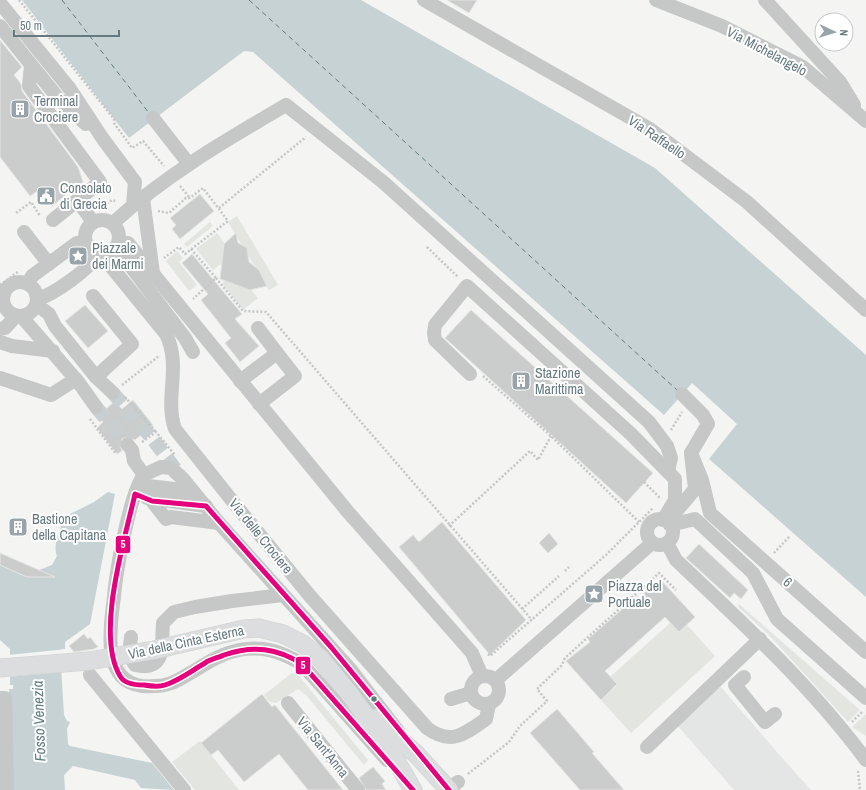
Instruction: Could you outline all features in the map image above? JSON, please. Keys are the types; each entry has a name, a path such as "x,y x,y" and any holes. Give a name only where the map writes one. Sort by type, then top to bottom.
{"main road":[{"name":"Via della Cinta Esterna","path":"0,668 44,665 154,650 244,629 259,628 283,634 297,640 312,651 352,697 398,764 412,788"},
{"name":"Via della Cinta Esterna","path":"352,697 451,787"}],"street":[{"name":"Via Raffaello","path":"424,0 650,129 747,202 866,310"},
{"name":"Via Michelangelo","path":"656,0 722,26 803,67 863,118"},
{"path":"765,0 840,82 863,118"},
{"path":"0,2 70,89 103,139 135,182 153,273"},
{"path":"0,26 58,98 103,139"},
{"path":"31,65 29,86 100,182 53,220"},
{"path":"113,223 138,201 189,164 286,105 383,182 649,422 667,446 671,458 668,471"},
{"path":"153,118 189,164"},
{"path":"77,200 93,222"},
{"path":"0,329 5,328 19,317 31,313 37,302 78,274 101,254 113,251 117,245 118,230 113,223 104,219 93,222 86,230 85,242 92,251 101,254"},
{"path":"24,232 49,264"},
{"path":"28,284 32,276 77,243 85,242"},
{"path":"117,245 128,243 374,542 472,653 482,676"},
{"path":"117,245 185,338 193,352"},
{"name":"Via delle Crociere","path":"101,254 166,334 172,347 174,360 171,417 175,429 310,596 427,728 436,735 451,737 465,734 486,719 489,704"},
{"path":"96,407 76,379 53,352 19,317 10,314 2,305 4,293 11,284 22,282 28,284 35,290 37,302 49,314 55,326 96,377 118,394"},
{"path":"470,374 435,340 434,333 435,325 467,286 631,434 675,478 677,490 667,522 672,535 667,543 656,545 648,539 648,529 654,521 667,522 695,519 753,573 777,619 866,698"},
{"path":"93,296 132,344 96,377"},
{"path":"258,328 295,376 259,404"},
{"path":"0,342 12,346 53,352"},
{"path":"240,381 277,352"},
{"path":"0,378 51,395 76,379"},
{"path":"667,522 695,489 691,453 708,424 703,415 682,394"},
{"path":"128,445 132,450 128,460 139,485 166,519 171,516 219,523"},
{"name":"6","path":"691,453 702,480 710,513 866,652"},
{"name":"Via della Cinta Esterna","path":"412,788 302,664 283,654 257,648 238,650 206,662 187,675 163,686 133,685 120,677 113,658 109,637 116,572 139,485 161,467 171,468 183,479 219,523 350,670 416,754"},
{"path":"139,485 193,491"},
{"path":"152,500 206,506"},
{"path":"496,680 652,543"},
{"path":"667,543 676,560 760,639 844,730 866,760"},
{"path":"131,637 129,654 135,665 145,667 152,666 158,663 160,657 163,622 174,612 232,601 283,595"},
{"path":"647,747 760,639"},
{"path":"90,675 184,790"},
{"path":"482,676 492,677 496,680 500,692 498,698 489,704 477,703 470,693 473,682 482,676"},
{"path":"744,678 735,685 765,722 775,714"},
{"path":"451,699 470,693"},
{"path":"3,698 7,790"},
{"name":"Via Sant'Anna","path":"288,703 358,790"}],"path":[{"path":"19,0 114,119 114,123 132,148 143,141 190,198"},
{"path":"219,208 308,135"},
{"path":"156,210 169,213 186,198 190,198 203,188 228,221 185,254 179,247 160,261"},
{"path":"191,249 244,311 266,312 449,526 532,620"},
{"path":"193,299 216,278"},
{"path":"470,374 475,368 551,436 639,522"},
{"path":"118,394 156,432"},
{"path":"449,526 530,451 538,460 551,436"},
{"path":"486,653 490,656 606,555 662,498 644,482"},
{"path":"565,571 569,567"},
{"path":"451,787 509,742 520,726 547,701 537,689 562,665 565,658 638,592 660,573 676,590"},
{"path":"522,608 559,576"},
{"path":"850,725 863,712"}],"shaded area":[{"path":"237,216 278,285 269,290 228,222"},
{"path":"210,222 213,226 187,247 184,244"},
{"path":"217,233 233,255 213,270 196,249"},
{"path":"177,251 183,258 179,262 197,285 189,291 166,261"},
{"path":"236,272 258,298 243,310 222,283"},
{"path":"739,604 860,710 848,722 770,636 738,607"},
{"path":"670,623 679,632 687,625 715,656 631,733 601,700 617,685 610,677"},
{"path":"292,673 299,676 368,760 364,765 306,695 298,689 276,703 270,702 264,695"},
{"path":"720,686 811,790 734,790 676,724"},
{"path":"866,715 866,736 852,727"},
{"path":"200,741 239,790 195,790 172,762"}],"water":[{"path":"22,0 361,0 655,168 866,355 866,597 709,459 737,424 692,383 664,415 253,52 244,51 129,138"},
{"name":"Fosso Venezia","path":"108,492 115,494 90,624 65,642 65,649 60,650 64,715 67,721 70,722 67,729 68,744 70,746 152,763 174,790 141,788 135,780 73,766 64,775 65,790 13,790 9,689 13,689 13,685 10,685 10,649 0,640 0,565 24,576 52,565 57,556 56,542 64,517 94,502"}],"pier":[{"path":"67,649 62,652 63,672 8,677 8,655"}],"building":[{"path":"447,0 477,0 469,13"},
{"name":"Terminal Crociere","path":"0,40 22,67 14,75 21,84 22,91 78,167 83,182 52,206 36,192 30,196 0,157"},
{"path":"200,194 214,211 180,239 172,229 176,225 170,218"},
{"path":"236,233 238,243 247,248 249,262 259,270 267,286 250,290 220,279 224,244"},
{"path":"192,254 242,314 235,319 259,346 240,362 225,343 231,338 201,300 208,294 182,263"},
{"path":"85,305 108,331 88,348 65,321"},
{"name":"Stazione Marittima","path":"471,310 653,473 626,503 445,338"},
{"path":"133,400 153,425 135,440 127,437 122,439 120,446 122,451 117,454 97,428 103,422 98,416 115,401 122,409"},
{"path":"442,522 526,620 490,655 399,547 413,535 419,542"},
{"path":"549,533 558,544 548,553 539,543"},
{"path":"699,544 748,590 741,599 734,593 730,598 686,558"},
{"path":"0,553 55,577 27,577 0,565"},
{"path":"660,579 695,617 679,632 665,617 605,671 617,684 601,700 566,661 590,642 588,639 637,596 639,598"},
{"path":"84,634 88,639 90,637 98,647 74,652 69,646"},
{"path":"262,694 272,707 275,705 343,790 308,790 279,754 244,782 218,750 211,755 201,743"},
{"path":"557,709 624,790 580,790 530,733"},
{"path":"373,767 385,781 382,784 386,790 366,790 359,778"}],"ferry route":[{"path":"62,0 149,113"},
{"path":"249,0 677,390"}],"tunnel":[{"path":"113,393 151,437 180,475"},
{"path":"96,407 128,445"}],"transit line":[{"name":"5","path":"413,790 302,664 283,654 274,651 255,649 235,652 209,660 181,678 163,686 134,684 122,679 113,658 110,636 111,612 119,560 135,494 152,501 206,506 331,647 449,790"}],"place":[{"name":"Terminal Crociere","path":"20,109"},
{"name":"Consolato di Grecia","path":"46,196"},
{"name":"Piazzale dei Marmi","path":"78,256"},
{"name":"Stazione Marittima","path":"521,381"},
{"name":"Bastione della Capitana","path":"18,527"},
{"name":"Piazza del Portuale","path":"594,594"}]}
